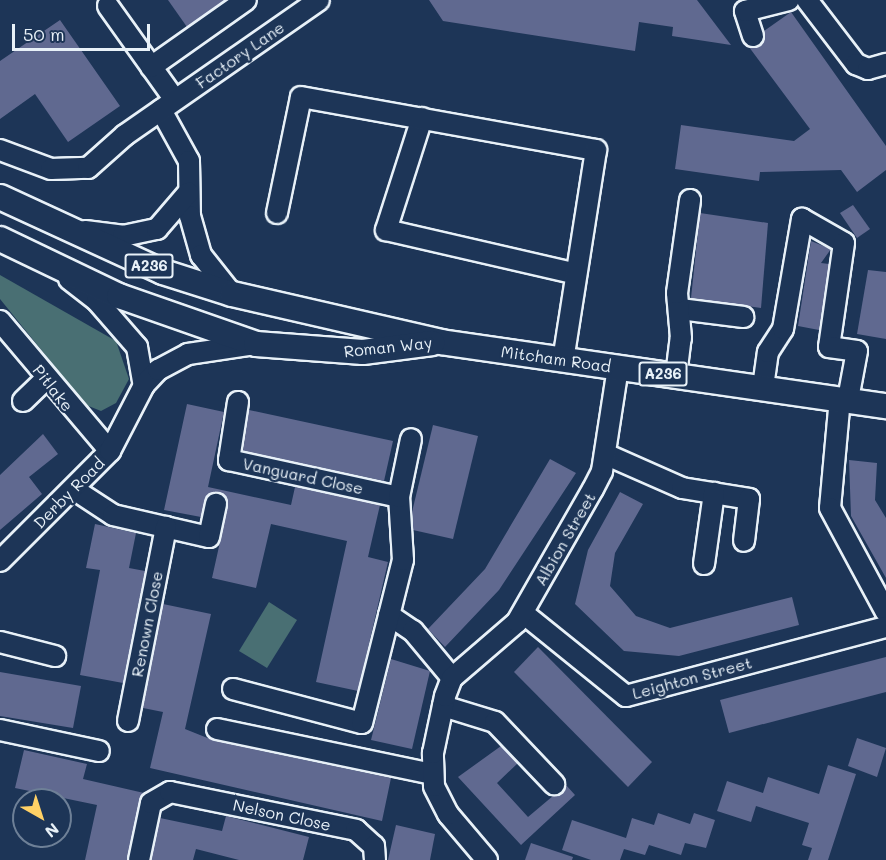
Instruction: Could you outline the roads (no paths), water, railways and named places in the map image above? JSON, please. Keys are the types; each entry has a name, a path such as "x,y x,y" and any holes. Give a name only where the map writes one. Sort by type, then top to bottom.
{"main road":[{"name":"Roman Way","path":"0,197 163,272 232,294 441,342"},
{"name":"Roman Way","path":"0,239 55,269 256,344 363,352 441,342"},
{"name":"Mitcham Road","path":"441,342 886,406"}],"street":[{"path":"151,67 246,0"},
{"name":"Factory Lane","path":"0,150 51,169 77,171 319,0"},
{"path":"753,36 745,11 789,0"},
{"path":"807,0 861,69 886,64"},
{"path":"108,6 151,67 168,105 189,161 188,193 201,255 232,294"},
{"path":"277,213 301,97 596,150 563,360"},
{"path":"422,118 386,231 576,274"},
{"path":"70,229 143,234 170,220 188,193"},
{"path":"676,376 680,309 677,293 690,201"},
{"path":"763,387 768,352 783,329 802,219 844,243 829,346 857,351 844,399 830,508 886,612"},
{"path":"55,269 119,323 137,347 144,385"},
{"path":"680,309 743,317"},
{"name":"Pitlake","path":"0,321 46,379 110,451"},
{"name":"Derby Road","path":"0,561 75,490 110,451 144,385 188,354 256,344"},
{"name":"Albion Street","path":"452,678 523,613 593,489 605,454 618,368"},
{"path":"23,401 46,379"},
{"name":"Vanguard Close","path":"238,402 229,460 399,497"},
{"path":"233,689 362,723 403,560 399,497 411,439"},
{"path":"605,454 682,488 749,499 744,541"},
{"path":"75,490 96,509 209,537 216,504"},
{"path":"704,564 714,493"},
{"name":"Renown Close","path":"128,722 166,528"},
{"name":"Leighton Street","path":"523,613 626,696 886,627"},
{"path":"389,615 413,631 452,678 443,706 432,774 448,814 487,860"},
{"path":"0,642 55,656"},
{"path":"443,706 495,722 554,784"},
{"path":"217,729 432,774"},
{"path":"0,730 99,751"},
{"name":"Nelson Close","path":"140,860 151,803 170,792 356,830 370,840 375,860"}]}
